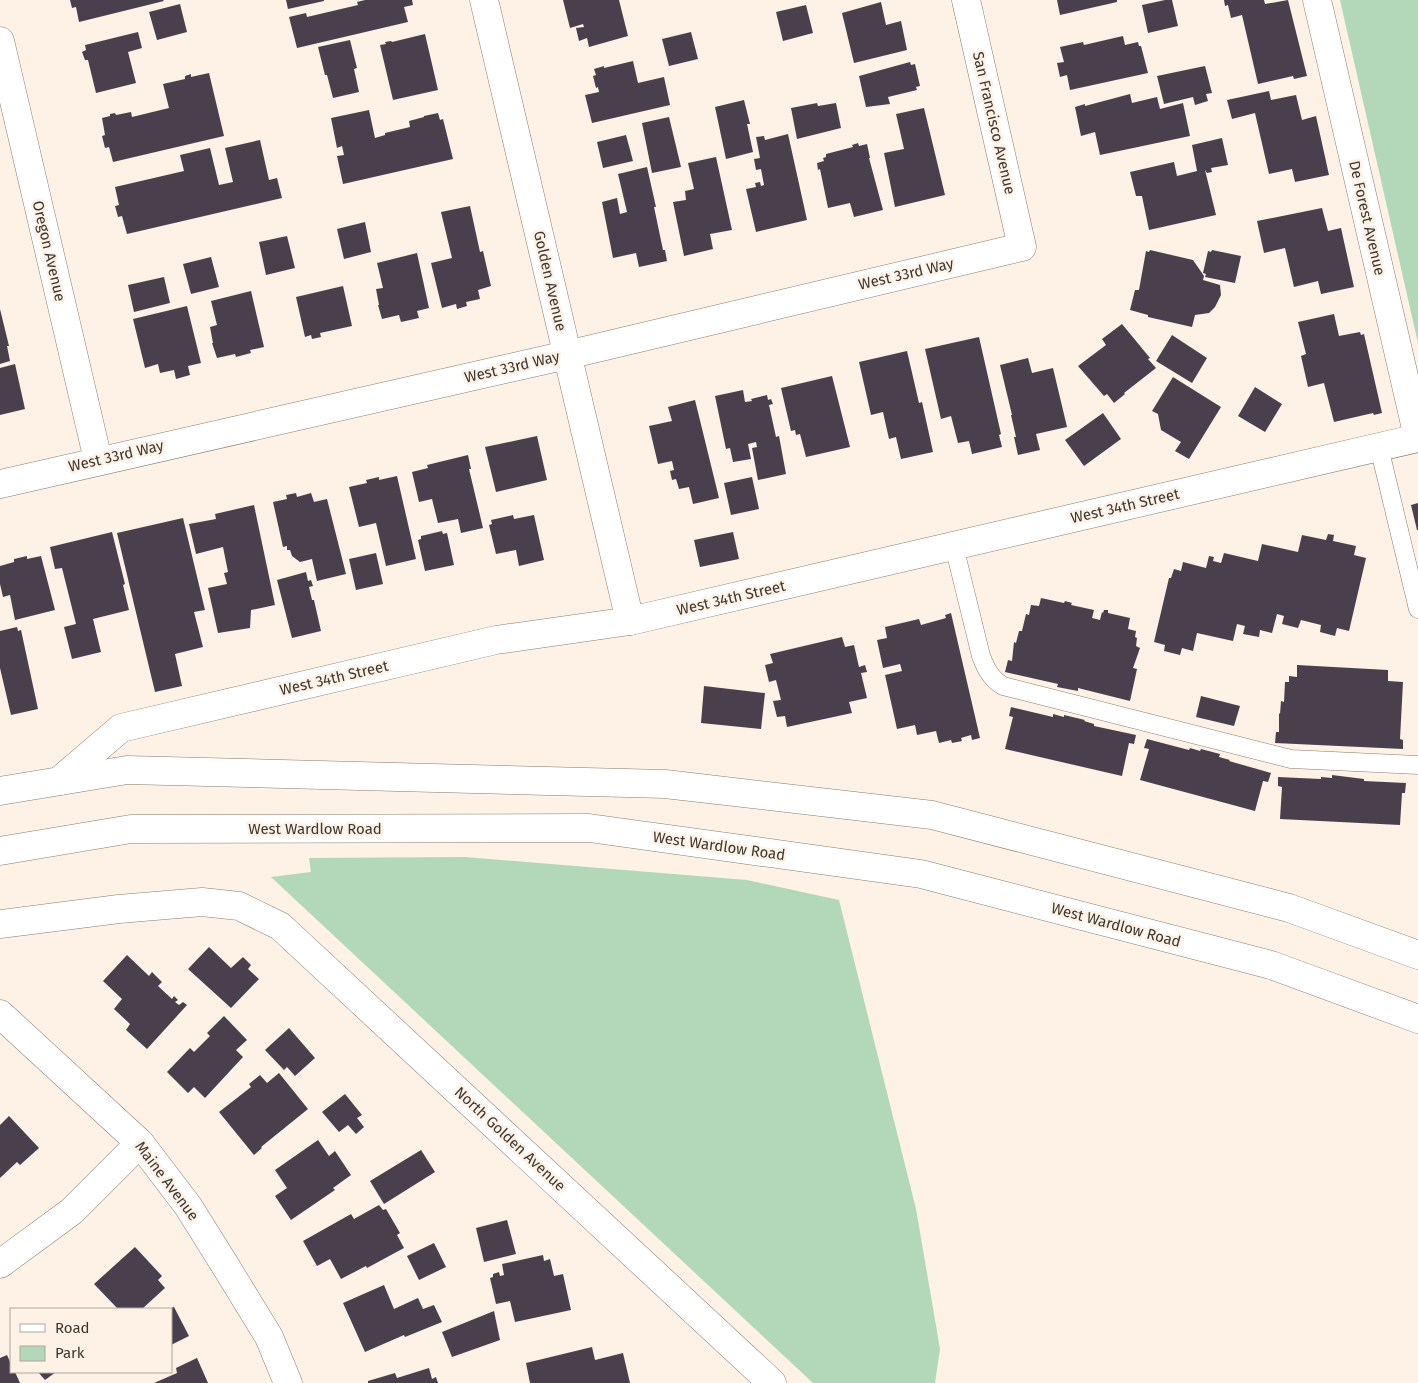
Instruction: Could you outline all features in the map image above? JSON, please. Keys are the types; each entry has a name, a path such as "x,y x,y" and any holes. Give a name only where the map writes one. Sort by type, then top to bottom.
{"street":[{"name":"Golden Avenue","path":"484,0 630,621"},
{"name":"San Francisco Avenue","path":"966,0 1022,247"},
{"name":"De Forest Avenue","path":"1317,0 1418,437"},
{"name":"Oregon Avenue","path":"0,41 98,460"},
{"name":"West 33rd Way","path":"0,484 98,460 567,355 1022,247"},
{"name":"West 34th Street","path":"59,781 121,728 496,640 630,621 1418,437"},
{"path":"0,791 127,770 665,784 932,815 1289,908 1418,955"},
{"name":"West Wardlow Road","path":"0,851 131,829 589,828 921,874 1271,965 1418,1019"},
{"name":"North Golden Avenue","path":"0,924 202,902 239,906 280,926 772,1383"},
{"name":"Maine Avenue","path":"0,1014 140,1143 188,1206 228,1270 269,1337 288,1383"},
{"path":"0,1264 72,1211 140,1143"}],"lane":[{"path":"1379,447 1418,609"},
{"path":"954,546 980,656 987,671 996,682 1003,686 1290,759 1418,765"}],"green space":[{"path":"1340,0 1418,0 1418,343"},
{"path":"465,857 747,880 839,900 916,1209 940,1349 935,1383 813,1383 271,877 311,872 309,858"}],"building":[{"path":"70,0 164,1 79,22 76,7 72,8"},
{"path":"286,0 324,0 324,1 288,9"},
{"path":"365,0 412,0 413,5 404,7 408,22 297,48 289,17 306,13 307,17 358,5 357,2"},
{"path":"563,0 619,0 628,36 589,47 587,38 579,41 576,28 584,27 583,24 570,28"},
{"path":"1057,0 1117,0 1117,2 1060,15"},
{"path":"1172,0 1178,26 1148,33 1142,5"},
{"path":"1224,0 1264,0 1265,4 1288,0 1307,76 1294,79 1293,76 1258,84 1242,15 1231,18 1228,5 1225,6"},
{"path":"881,2 886,25 901,21 907,50 854,63 842,13"},
{"path":"180,4 187,32 157,40 149,12"},
{"path":"806,5 813,33 783,41 776,12"},
{"path":"138,32 142,48 128,52 136,83 96,93 88,60 85,60 82,52 86,50 85,45"},
{"path":"691,32 698,59 669,66 662,39"},
{"path":"425,34 438,90 393,100 380,45 386,44 385,42"},
{"path":"1123,36 1125,45 1138,42 1139,46 1141,46 1148,73 1070,90 1067,75 1060,77 1057,63 1064,62 1060,47 1083,42 1084,45"},
{"path":"350,40 357,68 354,69 359,92 333,98 318,47"},
{"path":"633,61 638,83 664,77 670,105 592,123 585,95 599,92 593,76 596,75 594,69"},
{"path":"910,62 911,65 915,64 920,86 916,87 917,90 888,97 890,104 866,107 859,76"},
{"path":"1205,66 1212,93 1206,94 1208,101 1195,105 1193,97 1164,104 1157,76"},
{"path":"209,73 224,136 113,162 109,147 105,148 102,136 105,135 102,118 110,116 110,114 115,113 116,115 131,112 132,117 169,108 163,84 185,79 185,76 191,74 191,77"},
{"path":"1269,91 1271,100 1296,95 1302,120 1316,116 1329,175 1295,182 1292,169 1269,174 1255,113 1232,119 1227,100"},
{"path":"1130,94 1132,103 1157,97 1160,109 1183,103 1190,136 1100,155 1095,132 1081,136 1075,107"},
{"path":"744,100 750,124 747,124 753,152 726,159 715,107"},
{"path":"817,103 818,106 836,103 841,128 797,139 791,108"},
{"path":"924,108 945,195 895,207 884,153 904,149 896,114"},
{"path":"369,110 375,138 385,135 385,133 410,127 409,121 438,113 440,120 443,119 453,159 343,184 337,156 344,155 342,146 337,148 331,118"},
{"path":"669,117 681,167 652,173 642,123"},
{"path":"788,134 807,220 756,232 746,189 756,187 755,183 760,182 761,186 764,185 761,169 756,170 754,159 760,158 756,137 764,136 765,140"},
{"path":"626,135 633,161 603,168 597,142"},
{"path":"1222,138 1228,165 1211,168 1212,172 1207,173 1205,170 1216,215 1149,230 1142,196 1136,196 1130,172 1174,162 1177,176 1197,171 1192,145"},
{"path":"260,140 269,180 277,178 282,198 127,234 122,216 118,217 115,206 119,205 115,187 184,171 180,155 210,148 219,185 233,182 225,148"},
{"path":"858,143 859,146 867,144 883,210 854,217 850,203 828,208 817,163 824,161 823,158 826,157 826,154 853,147 852,145"},
{"path":"716,157 732,230 710,234 713,249 684,256 673,202 686,200 685,191 694,189 688,163"},
{"path":"647,167 663,250 665,250 667,261 639,267 636,253 613,258 602,202 617,198 620,214 627,212 618,174"},
{"path":"470,206 480,252 483,251 491,286 478,290 480,299 466,302 467,306 457,309 456,304 442,308 431,263 452,258 441,212"},
{"path":"1322,208 1328,231 1341,228 1354,287 1321,294 1318,281 1294,287 1285,248 1264,253 1257,221"},
{"path":"365,222 371,252 344,259 337,229"},
{"path":"287,236 295,268 266,275 259,242"},
{"path":"1150,250 1193,260 1204,276 1203,280 1220,285 1221,295 1215,307 1209,313 1195,315 1192,327 1148,317 1148,315 1130,310 1135,290 1139,290 1146,251 1149,252"},
{"path":"1212,250 1241,256 1235,283 1205,277 1206,274 1203,273 1208,251 1211,252"},
{"path":"417,253 429,308 417,311 419,318 401,322 399,315 382,319 376,289 383,288 377,263"},
{"path":"211,257 219,287 191,294 183,264"},
{"path":"164,277 170,303 134,312 128,285"},
{"path":"343,286 352,326 320,333 321,337 312,339 311,335 305,337 296,297"},
{"path":"251,291 264,347 250,350 251,353 236,357 235,354 217,358 212,343 210,327 217,325 211,301"},
{"path":"187,306 201,363 188,366 190,375 176,379 174,370 160,373 158,364 145,368 133,319"},
{"path":"0,309 9,346 7,346 10,361 0,364"},
{"path":"1334,314 1339,336 1360,332 1361,335 1364,334 1382,413 1374,415 1373,413 1334,422 1324,383 1308,387 1301,356 1306,354 1298,322"},
{"path":"1122,324 1156,368 1114,403 1107,394 1104,396 1078,366 1106,345 1102,339"},
{"path":"1172,335 1207,358 1192,383 1156,361"},
{"path":"979,337 1001,434 999,435 1002,447 972,454 969,441 958,443 951,416 941,419 925,349"},
{"path":"907,351 919,403 922,402 933,452 901,459 896,437 889,439 883,412 871,415 859,362"},
{"path":"1028,358 1032,373 1053,368 1067,427 1036,434 1040,450 1018,455 1012,415 1000,365"},
{"path":"15,364 25,409 0,415 0,368"},
{"path":"832,376 850,447 806,457 800,434 796,435 795,430 791,431 781,388"},
{"path":"1173,377 1221,407 1189,459 1175,451 1181,442 1161,430 1158,414 1152,411"},
{"path":"1255,387 1282,404 1265,432 1238,416"},
{"path":"743,390 745,402 767,395 768,400 771,399 773,404 769,405 776,437 779,436 786,474 758,480 752,448 757,447 756,442 748,444 751,459 733,462 730,448 726,449 715,396"},
{"path":"695,400 719,498 693,504 689,487 679,489 676,479 672,480 670,471 674,470 672,461 658,464 649,426 672,421 668,407"},
{"path":"1103,413 1121,439 1084,466 1065,440"},
{"path":"537,436 547,480 496,492 485,447"},
{"path":"468,455 471,469 469,469 483,528 461,533 458,519 438,523 432,499 419,502 412,472 428,468 427,465"},
{"path":"397,476 416,559 386,566 376,523 359,527 349,487 367,483 366,480 379,477 379,480"},
{"path":"752,477 759,509 731,515 724,483"},
{"path":"296,493 297,497 311,493 314,502 327,499 346,574 317,581 312,559 300,562 292,556 290,550 287,550 287,546 283,547 273,502 287,499 286,495"},
{"path":"1418,503 1418,530 1417,530 1411,505"},
{"path":"254,505 275,605 251,610 250,628 218,633 208,588 227,584 224,573 228,572 223,547 196,554 189,524 216,519 215,514"},
{"path":"513,515 514,519 534,515 544,560 519,566 516,550 496,554 489,525 492,524 491,520"},
{"path":"183,518 205,610 194,612 203,647 175,654 182,686 155,692 117,533"},
{"path":"442,531 443,534 447,533 454,565 425,571 418,540 421,539 421,536"},
{"path":"112,532 125,584 123,585 129,610 93,619 101,652 72,659 64,627 76,624 62,568 55,569 50,547"},
{"path":"733,532 739,559 700,567 694,540"},
{"path":"1328,534 1334,535 1333,541 1356,546 1354,555 1366,558 1349,631 1337,628 1335,636 1320,632 1321,625 1301,620 1298,628 1282,624 1284,616 1277,614 1272,633 1260,630 1259,637 1243,634 1245,626 1237,624 1233,641 1197,633 1193,651 1182,648 1180,655 1164,651 1165,645 1154,642 1169,578 1171,578 1174,569 1181,571 1183,562 1206,568 1209,556 1214,557 1213,561 1221,563 1224,553 1258,561 1262,544 1298,552 1302,535 1326,540"},
{"path":"376,553 383,584 356,590 349,559"},
{"path":"27,556 27,559 41,556 55,610 15,620 10,595 3,597 0,584 0,566 14,562 14,559"},
{"path":"306,572 308,581 311,580 313,586 309,587 321,631 292,638 277,580"},
{"path":"1041,598 1064,603 1065,601 1072,603 1071,605 1094,610 1092,618 1100,620 1104,610 1108,610 1108,613 1130,618 1128,629 1136,631 1136,646 1140,648 1133,668 1137,669 1130,701 1078,688 1078,691 1057,687 1058,684 1005,672 1008,660 1012,661 1014,642 1016,643 1019,631 1022,631 1026,614 1029,615 1031,605 1039,606"},
{"path":"951,613 980,738 972,740 971,735 961,738 962,741 952,743 951,740 939,743 936,731 917,735 915,725 897,729 885,675 902,671 900,664 883,668 877,640 887,638 885,627 919,619 921,625 946,618 945,615"},
{"path":"17,627 18,631 21,630 38,709 11,715 0,668 0,631"},
{"path":"842,637 845,647 854,645 859,667 865,665 867,672 861,673 867,698 849,702 852,713 787,727 785,716 777,717 773,701 781,700 776,680 769,682 765,665 773,663 770,654"},
{"path":"1297,665 1388,670 1388,681 1403,682 1400,739 1403,740 1403,749 1275,743 1276,732 1279,732 1281,701 1284,702 1285,682 1289,682 1289,676 1297,677"},
{"path":"704,686 765,693 761,729 701,723"},
{"path":"1201,696 1240,706 1234,726 1196,717"},
{"path":"1011,707 1053,717 1053,714 1064,717 1064,715 1085,720 1094,724 1094,726 1136,735 1134,744 1129,743 1122,776 1005,749 1013,717 1009,716"},
{"path":"1147,739 1189,750 1190,748 1200,751 1201,749 1220,754 1219,757 1229,761 1271,773 1268,782 1263,781 1255,811 1140,780 1149,749 1144,748"},
{"path":"1332,775 1364,779 1364,781 1406,783 1405,793 1402,793 1400,825 1280,819 1282,787 1278,786 1278,777 1321,779 1321,777 1332,778"},
{"path":"209,947 231,968 243,957 251,965 248,969 259,979 231,1008 188,969"},
{"path":"127,955 149,976 152,972 162,982 158,986 172,999 174,996 178,1000 175,1002 179,1005 183,1002 187,1005 147,1049 126,1030 130,1024 114,1009 122,999 103,981"},
{"path":"224,1016 247,1040 236,1050 243,1057 205,1098 194,1087 188,1093 167,1072 190,1048 194,1052 210,1036 207,1033"},
{"path":"289,1028 315,1058 295,1076 287,1067 284,1070 265,1050"},
{"path":"279,1073 308,1109 261,1147 254,1155 219,1112 251,1087 249,1084 260,1075 267,1083"},
{"path":"345,1094 362,1115 357,1118 364,1127 356,1134 348,1125 339,1132 322,1112"},
{"path":"9,1116 39,1148 20,1165 17,1162 0,1178 0,1125"},
{"path":"318,1140 329,1156 335,1151 351,1175 333,1188 335,1190 291,1220 275,1196 287,1188 275,1170"},
{"path":"421,1150 435,1172 384,1204 370,1181"},
{"path":"379,1205 383,1210 386,1209 400,1233 397,1235 404,1248 367,1268 366,1266 341,1279 330,1259 317,1266 303,1241 351,1214 354,1219"},
{"path":"507,1220 516,1254 484,1262 476,1228"},
{"path":"434,1243 446,1267 419,1280 407,1256"},
{"path":"135,1247 162,1276 158,1280 165,1288 143,1308 117,1308 94,1284"},
{"path":"543,1255 544,1261 550,1259 554,1276 563,1274 571,1310 515,1322 510,1301 496,1304 490,1278 493,1277 493,1274 499,1272 500,1276 504,1275 502,1264"},
{"path":"384,1285 394,1309 418,1298 423,1309 434,1305 442,1322 405,1337 404,1335 365,1352 343,1303"},
{"path":"174,1307 189,1336 172,1344 172,1308"},
{"path":"494,1311 500,1340 452,1357 442,1332"},
{"path":"592,1347 595,1360 623,1353 630,1383 530,1383 526,1363"},
{"path":"7,1355 10,1362 10,1373 15,1373 20,1383 0,1383 0,1358"},
{"path":"197,1358 208,1383 154,1383 177,1373 176,1368"},
{"path":"429,1368 432,1379 436,1377 438,1383 368,1383 368,1381 395,1373 397,1378"},
{"path":"39,1373 55,1373 45,1380"}]}
